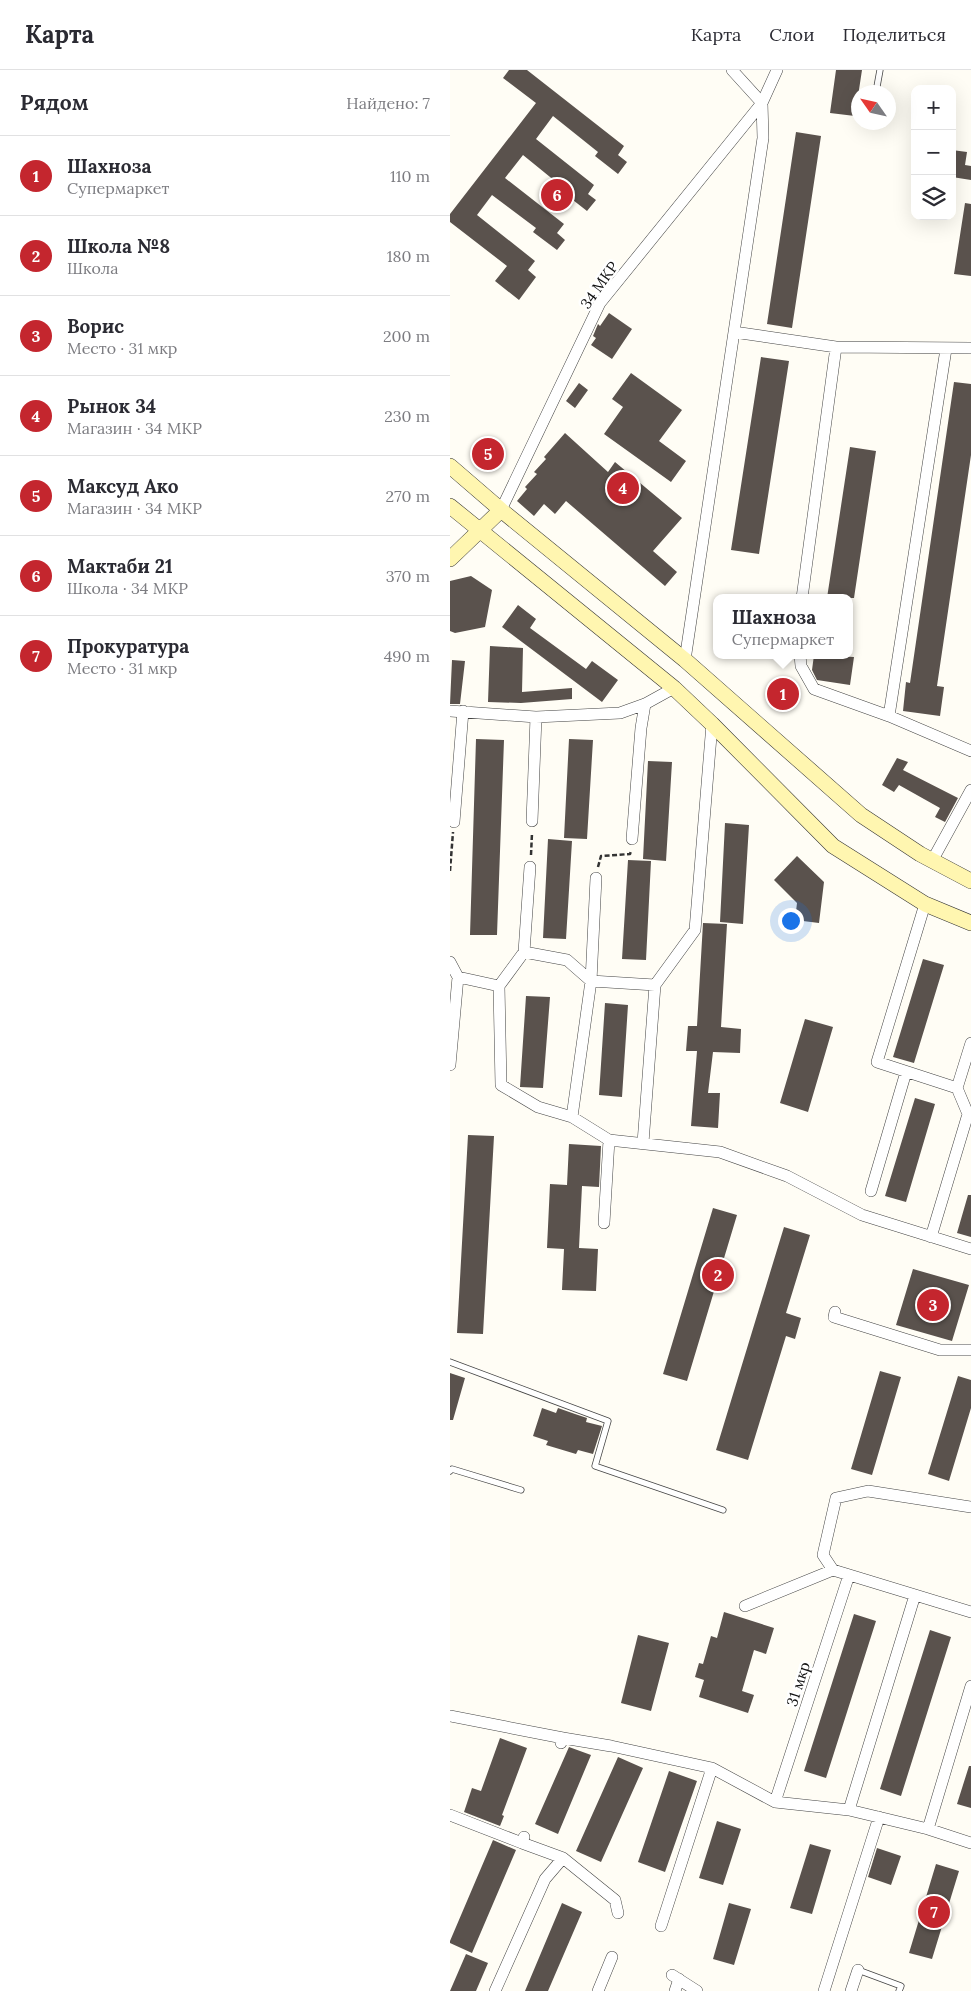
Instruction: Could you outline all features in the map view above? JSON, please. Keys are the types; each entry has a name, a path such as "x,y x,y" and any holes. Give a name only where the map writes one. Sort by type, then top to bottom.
{"main road":[{"path":"450,466 685,660 861,816 932,861 971,881"},
{"path":"450,506 674,688 834,846 925,904 971,924"},
{"path":"450,559 501,510"}],"street":[{"path":"732,70 762,103"},
{"name":"34 МКР","path":"501,510 600,304 762,103 777,70"},
{"name":"34 МКР","path":"685,660 763,138 762,103"},
{"path":"734,332 836,347 971,348"},
{"path":"803,594 836,347"},
{"path":"889,716 946,349"},
{"path":"800,659 801,666 814,688 889,716 971,751"},
{"path":"450,711 463,710 536,717 620,713 645,704 674,688"},
{"path":"632,839 641,728 645,704"},
{"path":"454,822 463,710"},
{"path":"532,821 536,717"},
{"path":"643,1143 655,985 695,930 712,724"},
{"path":"932,861 971,790"},
{"path":"530,867 524,952 499,986 501,1085 538,1107 572,1117 609,1140 720,1152 787,1176 862,1215 971,1249"},
{"path":"572,1117 591,981 596,878"},
{"path":"925,904 877,1062 957,1088"},
{"path":"524,952 567,960 591,981 655,985"},
{"path":"450,962 458,977 450,1065"},
{"path":"458,977 499,986"},
{"path":"931,1237 970,1114 957,1088 971,1043"},
{"path":"871,1190 906,1072"},
{"path":"604,1224 609,1140"},
{"path":"834,1314 940,1350 971,1350"},
{"path":"833,1570 824,1555 836,1498 868,1491 971,1507"},
{"path":"744,1606 833,1570 971,1612"},
{"name":"31 мкр","path":"775,1802 850,1575"},
{"path":"849,1810 915,1595"},
{"path":"928,1829 971,1686"},
{"path":"450,1716 562,1741 611,1746 712,1768 775,1802 849,1810 928,1829 971,1843"},
{"path":"661,1926 712,1768"},
{"path":"450,1814 523,1840 562,1858 615,1900 618,1913"},
{"path":"824,1991 879,1817"},
{"path":"495,1991 545,1879 562,1858"},
{"path":"598,1991 612,1957"},
{"path":"851,1991 858,1970"},
{"path":"675,1991 676,1977 697,1991"}],"lane":[{"path":"877,85 880,70"},
{"path":"450,1362 608,1421 595,1466 723,1510"},
{"path":"450,1471 452,1469 521,1490"},
{"path":"858,1970 901,1986 899,1991"}],"path":[{"path":"530,867 532,821"},
{"path":"450,871 454,822"},
{"path":"596,878 601,856 630,854 632,839"}],"building":[{"path":"509,70 527,70 624,146 618,155 627,162 618,174 595,156 598,152 553,116 536,139 594,185 588,194 596,200 587,211 564,193 566,190 523,155 505,178 564,224 557,233 565,240 557,250 533,232 536,228 492,195 477,215 535,261 528,270 536,277 519,300 495,281 507,266 450,222 450,214 536,103 503,78"},
{"path":"836,70 862,70 860,85 851,85 851,116 830,113"},
{"path":"796,132 821,136 792,328 767,324"},
{"path":"956,151 967,152 965,165 971,166 971,180 956,178"},
{"path":"965,203 971,204 971,276 954,274"},
{"path":"609,313 632,329 612,359 591,345 596,338 593,336 598,324 600,326"},
{"path":"761,357 789,361 759,554 731,550"},
{"path":"631,373 682,410 659,441 686,461 671,482 604,434 623,407 612,399"},
{"path":"954,382 971,384 971,455 937,686 944,687 940,716 903,711 906,682 910,683"},
{"path":"579,383 588,390 575,408 566,401"},
{"path":"565,433 608,472 615,462 682,518 653,551 677,572 665,586 566,501 555,514 544,504 534,516 517,501 527,489 525,487 537,474 534,472 546,459 544,457"},
{"path":"850,447 876,451 854,598 853,594 828,594"},
{"path":"471,576 492,590 485,627 455,633 450,631 450,581"},
{"path":"518,605 536,619 530,628 586,669 592,661 618,680 602,702 502,627"},
{"path":"490,646 523,648 522,692 572,688 572,699 521,703 488,702"},
{"path":"854,657 850,685 817,680 812,670 813,659 853,659"},
{"path":"452,660 465,661 460,704 450,704"},
{"path":"476,739 504,740 497,935 470,935"},
{"path":"569,739 593,740 587,839 564,838"},
{"path":"897,758 908,762 903,770 958,798 945,822 935,817 940,808 899,785 894,792 882,785"},
{"path":"648,761 672,762 666,861 643,859"},
{"path":"725,823 749,825 743,924 720,922"},
{"path":"548,839 572,841 566,939 543,938"},
{"path":"797,856 824,882 819,923 795,920 797,903 774,880"},
{"path":"628,860 651,861 646,960 622,959"},
{"path":"703,923 727,924 721,1027 741,1029 740,1053 713,1052 708,1093 720,1093 718,1128 691,1126 697,1051 686,1051 688,1026 697,1026"},
{"path":"923,959 944,965 914,1063 893,1057"},
{"path":"526,996 550,997 543,1088 520,1087"},
{"path":"605,1003 628,1005 622,1097 599,1095"},
{"path":"805,1019 833,1027 808,1112 780,1103"},
{"path":"915,1098 935,1104 906,1202 885,1196"},
{"path":"468,1135 494,1136 483,1334 457,1333"},
{"path":"569,1144 601,1146 599,1187 582,1186 579,1248 598,1249 596,1291 562,1290 564,1249 547,1248 550,1184 567,1185"},
{"path":"968,1195 971,1195 971,1237 957,1233"},
{"path":"713,1208 737,1215 687,1381 663,1374"},
{"path":"784,1227 810,1235 786,1313 801,1318 795,1339 786,1336 748,1460 716,1450"},
{"path":"913,1269 969,1285 952,1341 896,1325"},
{"path":"880,1371 901,1377 872,1475 851,1469"},
{"path":"450,1373 465,1378 453,1420 450,1420"},
{"path":"958,1376 971,1380 971,1408 949,1481 928,1474"},
{"path":"542,1408 556,1413 558,1408 587,1418 586,1422 602,1426 593,1454 578,1450 576,1454 546,1445 548,1441 533,1436"},
{"path":"724,1612 774,1628 766,1654 754,1650 742,1691 754,1695 748,1713 699,1697 704,1680 695,1677 699,1663 703,1664 711,1636 717,1638"},
{"path":"854,1614 876,1621 826,1778 804,1771"},
{"path":"930,1630 951,1637 901,1796 880,1789"},
{"path":"638,1635 669,1643 651,1711 621,1703"},
{"path":"500,1738 527,1748 502,1815 504,1816 500,1826 464,1812 472,1788 481,1791"},
{"path":"569,1747 591,1755 558,1834 535,1824"},
{"path":"618,1757 643,1768 601,1862 576,1851"},
{"path":"969,1766 971,1766 971,1808 957,1804"},
{"path":"669,1771 697,1781 665,1872 638,1862"},
{"path":"717,1821 741,1829 723,1885 699,1878"},
{"path":"493,1840 516,1850 472,1953 450,1943 450,1941"},
{"path":"810,1844 831,1850 812,1914 790,1908"},
{"path":"877,1848 901,1856 891,1885 868,1877"},
{"path":"936,1864 959,1871 932,1959 909,1953"},
{"path":"562,1903 582,1912 548,1991 525,1991"},
{"path":"729,1903 751,1909 734,1965 713,1959"},
{"path":"466,1954 488,1963 476,1991 450,1991"}],"place":[{"name":"Мактаби 21","path":"557,195"},
{"name":"Максуд Ако","path":"488,454"},
{"name":"Рынок 34","path":"623,488"},
{"name":"Шахноза","path":"783,694"},
{"name":"Школа №8","path":"718,1275"},
{"name":"Ворис","path":"933,1305"},
{"name":"Прокуратура","path":"934,1912"}]}
